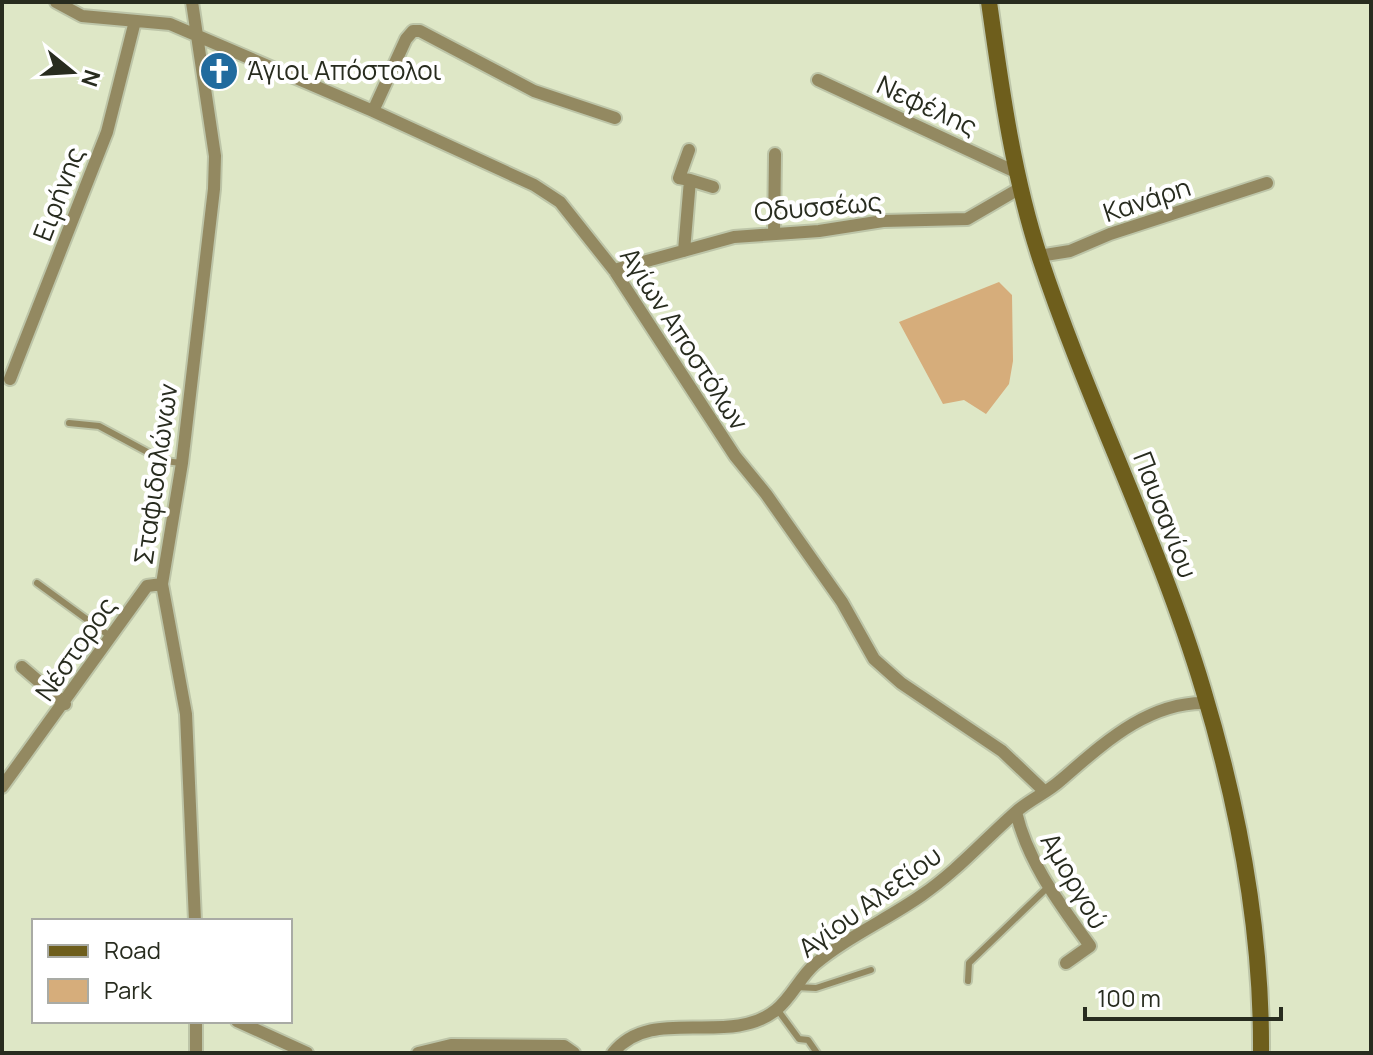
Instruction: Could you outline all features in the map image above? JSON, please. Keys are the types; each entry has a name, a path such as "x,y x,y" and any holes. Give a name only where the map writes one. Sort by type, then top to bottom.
{"street":[{"name":"Αγίων Αποστόλων","path":"56,2 82,16 170,24 373,111 547,192 571,214 614,270 728,447 766,494 842,602 874,659 901,683 1002,751 1043,790"},
{"name":"Σταφιδαλώνων","path":"192,2 215,156 214,189 182,463 162,584 186,714 195,919"},
{"name":"Παυσανίου","path":"989,2 1003,101 1039,256 1155,557 1207,703 1255,931 1261,1053"},
{"name":"Ειρήνης","path":"10,379 107,132 135,21"},
{"path":"373,111 406,39 413,31 420,31 534,91 615,118"},
{"name":"Νεφέλης","path":"818,80 1020,180"},
{"path":"689,150 679,178 713,187"},
{"path":"774,234 775,154"},
{"path":"684,251 690,180"},
{"name":"Οδυσσέως","path":"614,270 734,237 883,221 967,219 1020,180"},
{"name":"Κανάρη","path":"1039,256 1070,251 1110,234 1267,183"},
{"name":"Νέστορος","path":"2,787 65,704 147,586 162,584"},
{"path":"22,667 65,704"},
{"name":"Αγίου Αλεξίου","path":"613,1053 630,1036 654,1030 747,1027 777,1009 816,963 947,876 1016,812 1043,790 1062,780 1105,742 1148,717 1186,702 1207,703"},
{"name":"Αμοργού","path":"1016,812 1021,832 1048,887 1090,946 1066,963"},
{"path":"196,1023 196,1053"},
{"path":"241,1023 307,1053"},
{"path":"418,1053 464,1045 564,1046 574,1053"}],"lane":[{"path":"69,423 99,426 164,461 182,463"},
{"path":"37,583 111,637"},
{"path":"968,981 969,963 1048,887"},
{"name":"Αγίου Αλεξίου","path":"796,987 816,988 871,970"},
{"path":"777,1009 799,1039 808,1040 817,1053"}],"green space":[{"path":"999,282 1012,295 1013,361 1009,384 986,414 964,400 943,404 899,322"}],"building":[{"name":"Άγιοι Απόστολοι","path":"214,60 230,65 225,82 212,78"}],"place":[{"name":"Άγιοι Απόστολοι","path":"219,71"}]}
